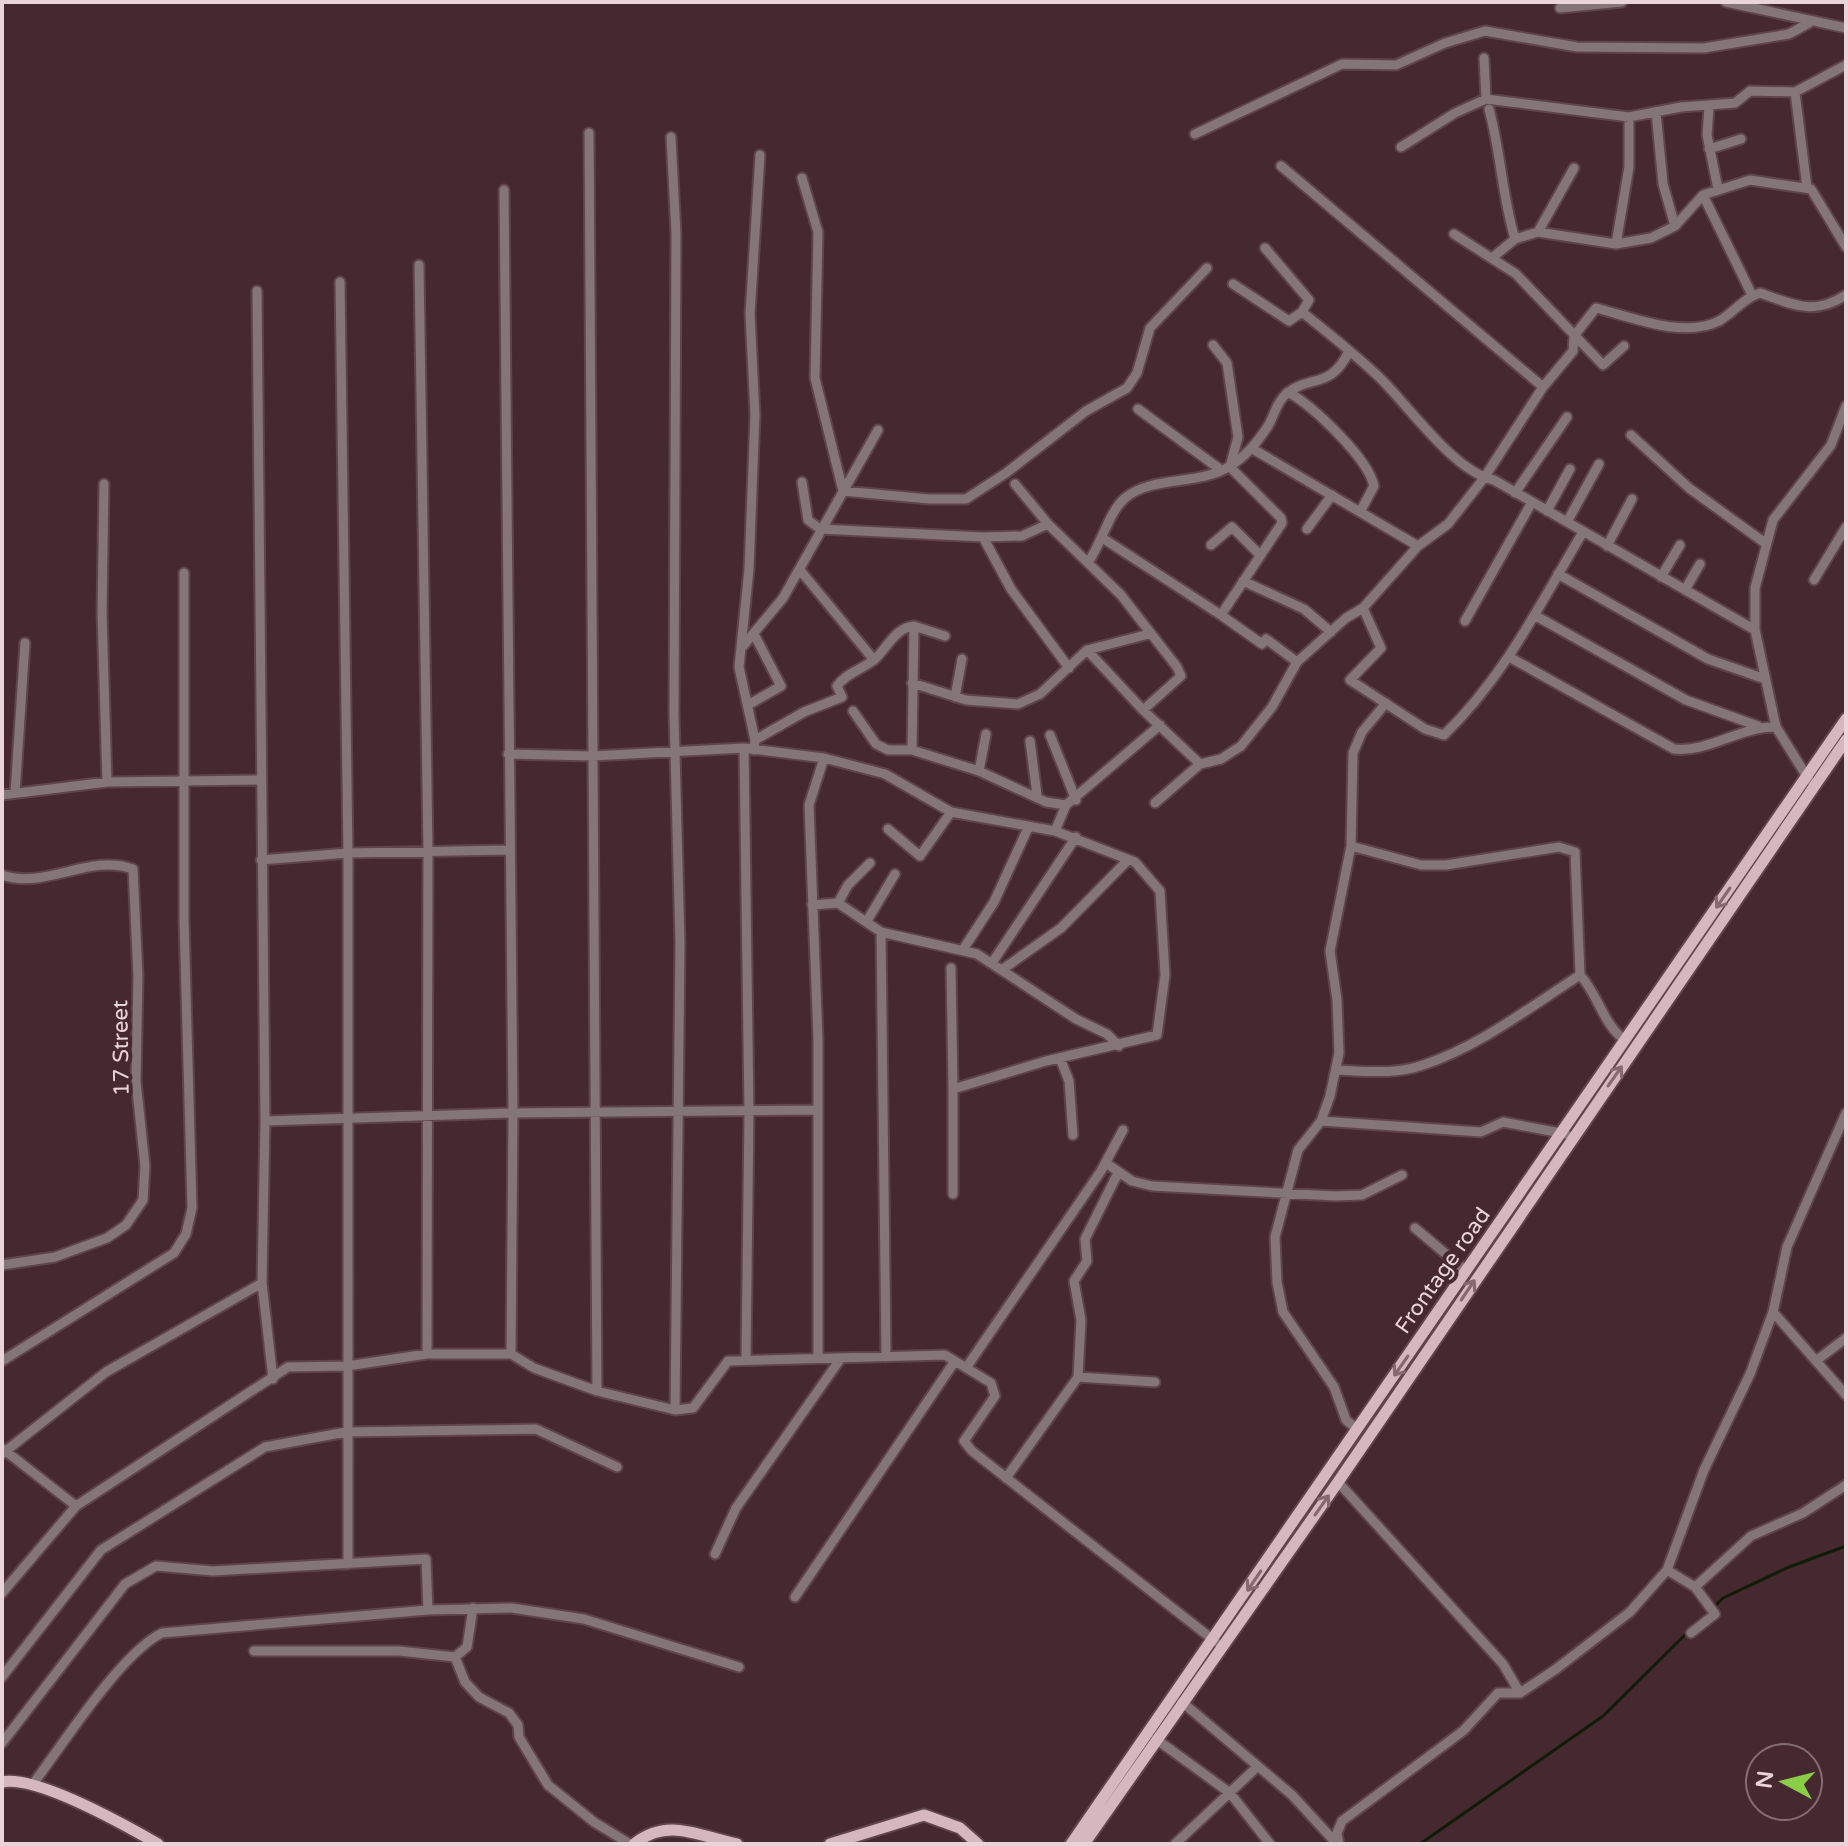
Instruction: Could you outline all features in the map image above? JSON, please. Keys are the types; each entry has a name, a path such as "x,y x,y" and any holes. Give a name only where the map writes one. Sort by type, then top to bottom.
{"main road":[{"name":"Frontage road","path":"1071,1844 1218,1644 1357,1429 1466,1271 1567,1134 1625,1040 1811,781 1846,719"},
{"path":"1084,1844 1218,1644 1338,1482 1567,1134 1811,781 1846,740"},
{"path":"2,1782 33,1784 116,1821 158,1844"},
{"path":"830,1844 924,1815 960,1828 978,1844"},
{"path":"632,1844 651,1830 677,1829 728,1843"}],"street":[{"path":"1560,8 1622,2"},
{"path":"1726,2 1765,5 1809,23 1846,28"},
{"path":"1195,134 1342,64 1396,65 1445,43 1485,31 1577,47 1704,48 1789,34 1809,23"},
{"path":"1484,58 1488,104 1502,158 1507,210 1515,239"},
{"path":"1401,147 1455,113 1488,104 1629,117 1735,103 1750,91 1795,92 1846,65"},
{"path":"1795,92 1807,188"},
{"path":"1709,107 1709,149 1718,189"},
{"path":"1656,112 1663,184 1675,226"},
{"path":"1616,244 1629,167 1629,117"},
{"path":"589,133 597,1391"},
{"path":"671,137 676,234 674,754 679,1112 675,1410"},
{"path":"1709,149 1741,139"},
{"path":"746,1360 751,746 748,705 739,667 743,646 755,415 750,314 760,155"},
{"path":"1281,166 1543,387"},
{"path":"1538,232 1574,168"},
{"path":"802,178 818,232 815,378 843,491"},
{"path":"1492,258 1515,239 1538,232 1616,244 1651,238 1675,226 1703,195 1750,180 1793,189 1811,189 1846,247"},
{"path":"504,190 508,850 513,1113 511,1354"},
{"path":"1703,195 1752,295"},
{"path":"1454,234 1516,274 1605,365 1624,346"},
{"path":"1233,284 1287,321 1302,312 1309,300 1265,248"},
{"path":"419,265 428,850 427,1354"},
{"path":"843,491 915,499 966,499 1006,473 1039,444 1086,411 1127,388 1137,373 1150,328 1207,268"},
{"path":"340,282 348,853 348,1564"},
{"path":"257,291 265,1121 262,1283 273,1379"},
{"path":"1155,803 1200,764 1221,759 1241,746 1272,707 1297,662 1363,608 1418,546 1448,524 1484,478 1543,387 1573,351 1574,336 1596,308 1658,324 1696,328 1716,322 1752,295 1760,293 1797,306 1821,309 1846,295"},
{"path":"1302,312 1349,351 1455,457 1484,478 1532,502 1755,630"},
{"path":"1213,345 1227,363 1238,437 1225,468"},
{"path":"1089,561 1104,539 1110,516 1126,497 1148,487 1194,480 1225,468 1251,448 1288,392 1316,384 1342,367 1349,351"},
{"path":"1288,392 1306,402 1366,465 1374,486 1360,512"},
{"path":"1811,781 1776,727 1755,630 1755,588 1773,520 1831,445 1846,406"},
{"path":"1138,409 1225,468 1283,520 1221,615"},
{"path":"1515,493 1567,417"},
{"path":"743,646 800,570 820,529 878,430"},
{"path":"1631,435 1689,488 1765,543"},
{"path":"1251,448 1418,546"},
{"path":"1567,522 1599,464"},
{"path":"1547,511 1570,469"},
{"path":"802,482 808,520 820,529 983,537 1022,536 1048,524"},
{"path":"104,484 102,613 107,782"},
{"path":"1015,484 1048,524 1121,595 1181,676 1143,710"},
{"path":"1307,529 1332,495"},
{"path":"1607,546 1632,499"},
{"path":"1465,621 1532,502"},
{"path":"1211,545 1232,527 1260,555"},
{"path":"1814,580 1846,527"},
{"path":"1363,608 1381,648 1350,680 1425,729 1444,735 1471,709 1511,658 1583,532"},
{"path":"983,537 1011,589 1069,668"},
{"path":"1104,539 1262,644 1266,639 1297,662"},
{"path":"1836,544 1846,551"},
{"path":"1661,577 1680,545"},
{"path":"1685,590 1700,564"},
{"path":"800,570 874,660"},
{"path":"2,1361 174,1253 186,1234 192,1208 183,779 184,573"},
{"path":"1558,574 1708,659 1765,679"},
{"path":"1243,581 1304,609 1331,632"},
{"path":"1536,616 1686,700 1758,726 1776,727"},
{"path":"751,746 804,712 837,701 842,697 837,686 842,679 874,660 904,628 914,626 945,636"},
{"path":"912,750 914,626"},
{"path":"748,705 781,686 754,634"},
{"path":"912,683 955,697 1004,705 1018,704 1040,694 1087,650 1149,634"},
{"path":"15,793 25,643"},
{"path":"1087,650 1143,710 1200,764"},
{"path":"1511,658 1674,749 1686,750 1758,726"},
{"path":"955,697 962,659"},
{"path":"1357,1429 1346,1420 1334,1387 1283,1312 1277,1282 1275,1237 1298,1150 1321,1121 1336,1070 1337,1000 1330,951 1351,846 1353,753 1362,732 1386,703"},
{"path":"853,711 876,744 888,750 912,750 979,771 1037,795 1046,802 1071,802"},
{"path":"1055,831 1071,802 1160,725"},
{"path":"979,771 986,734"},
{"path":"1050,735 1071,802"},
{"path":"1030,741 1037,795"},
{"path":"508,754 674,754 751,746 824,758 885,774 951,812 1076,837 1128,860 1148,874 1160,891 1165,975 1157,1035 1060,1058 953,1089"},
{"path":"818,1358 818,1000 809,805 824,758"},
{"path":"2,795 107,782 260,780"},
{"path":"888,829 920,856 951,812"},
{"path":"964,948 994,902 1028,828"},
{"path":"992,963 1076,837"},
{"path":"1351,846 1421,865 1446,865 1559,847 1570,848 1575,852 1580,975 1591,987 1613,1032 1625,1040"},
{"path":"261,860 348,853 508,850"},
{"path":"1003,969 1061,928 1128,860"},
{"path":"838,903 848,885 870,863"},
{"name":"17 Street","path":"2,875 25,881 85,867 133,869 138,976 136,1081 145,1166 143,1200 126,1225 55,1257 2,1265"},
{"path":"867,921 895,874"},
{"path":"812,905 838,903 881,932 914,941 964,948 1003,969 1076,1019 1107,1034 1119,1046"},
{"path":"881,932 886,1357"},
{"path":"951,968 953,1194"},
{"path":"1336,1070 1384,1072 1422,1066 1510,1022 1580,975"},
{"path":"1060,1058 1069,1081 1073,1135"},
{"path":"265,1121 513,1113 816,1110"},
{"path":"1338,1844 1337,1833 1342,1821 1463,1731 1498,1693 1520,1693 1630,1612 1667,1570 1704,1470 1750,1374 1773,1312 1787,1247 1846,1113"},
{"path":"1321,1121 1481,1132 1503,1122 1512,1122 1567,1134"},
{"path":"966,1368 1106,1163 1123,1130"},
{"path":"1106,1163 1118,1173 1152,1186 1287,1192 1362,1195 1402,1175"},
{"path":"1006,1478 1078,1377 1081,1320 1074,1281 1087,1261 1085,1239 1118,1173"},
{"path":"1415,1228 1466,1271"},
{"path":"76,1506 3,1451 106,1372 262,1283"},
{"path":"1773,1312 1846,1395"},
{"path":"1817,1360 1846,1338"},
{"path":"2,1593 76,1506 288,1367 347,1366 427,1354 511,1354 534,1368 597,1391 675,1410 693,1408 728,1361 945,1355 991,1383 995,1396 964,1441 1006,1478 1218,1644"},
{"path":"715,1554 736,1508 841,1358"},
{"path":"795,1597 955,1361"},
{"path":"1078,1377 1155,1382"},
{"path":"2,1677 101,1550 265,1447 346,1432 536,1429 617,1467"},
{"path":"1338,1482 1503,1664 1520,1693"},
{"path":"1695,1587 1751,1536 1803,1513 1846,1485"},
{"path":"2,1743 125,1584 156,1566 213,1571 426,1559 428,1610"},
{"path":"1667,1570 1695,1587 1707,1599 1715,1614 1691,1633"},
{"path":"254,1651 399,1651 455,1657 467,1647 473,1608"},
{"path":"33,1784 122,1668 146,1640 162,1633 428,1610 512,1608 584,1619 739,1667"},
{"path":"455,1657 465,1682 479,1697 509,1713 518,1725 519,1737 548,1785 594,1822 632,1844"},
{"path":"1182,1702 1292,1795 1338,1844"},
{"path":"1156,1739 1230,1793 1270,1844"},
{"path":"1175,1844 1257,1767"}],"waterway":[{"path":"1715,1606 1723,1598 1789,1567 1846,1546"},
{"path":"1697,1623 1709,1612"},
{"path":"1420,1844 1603,1716 1689,1631"}]}
